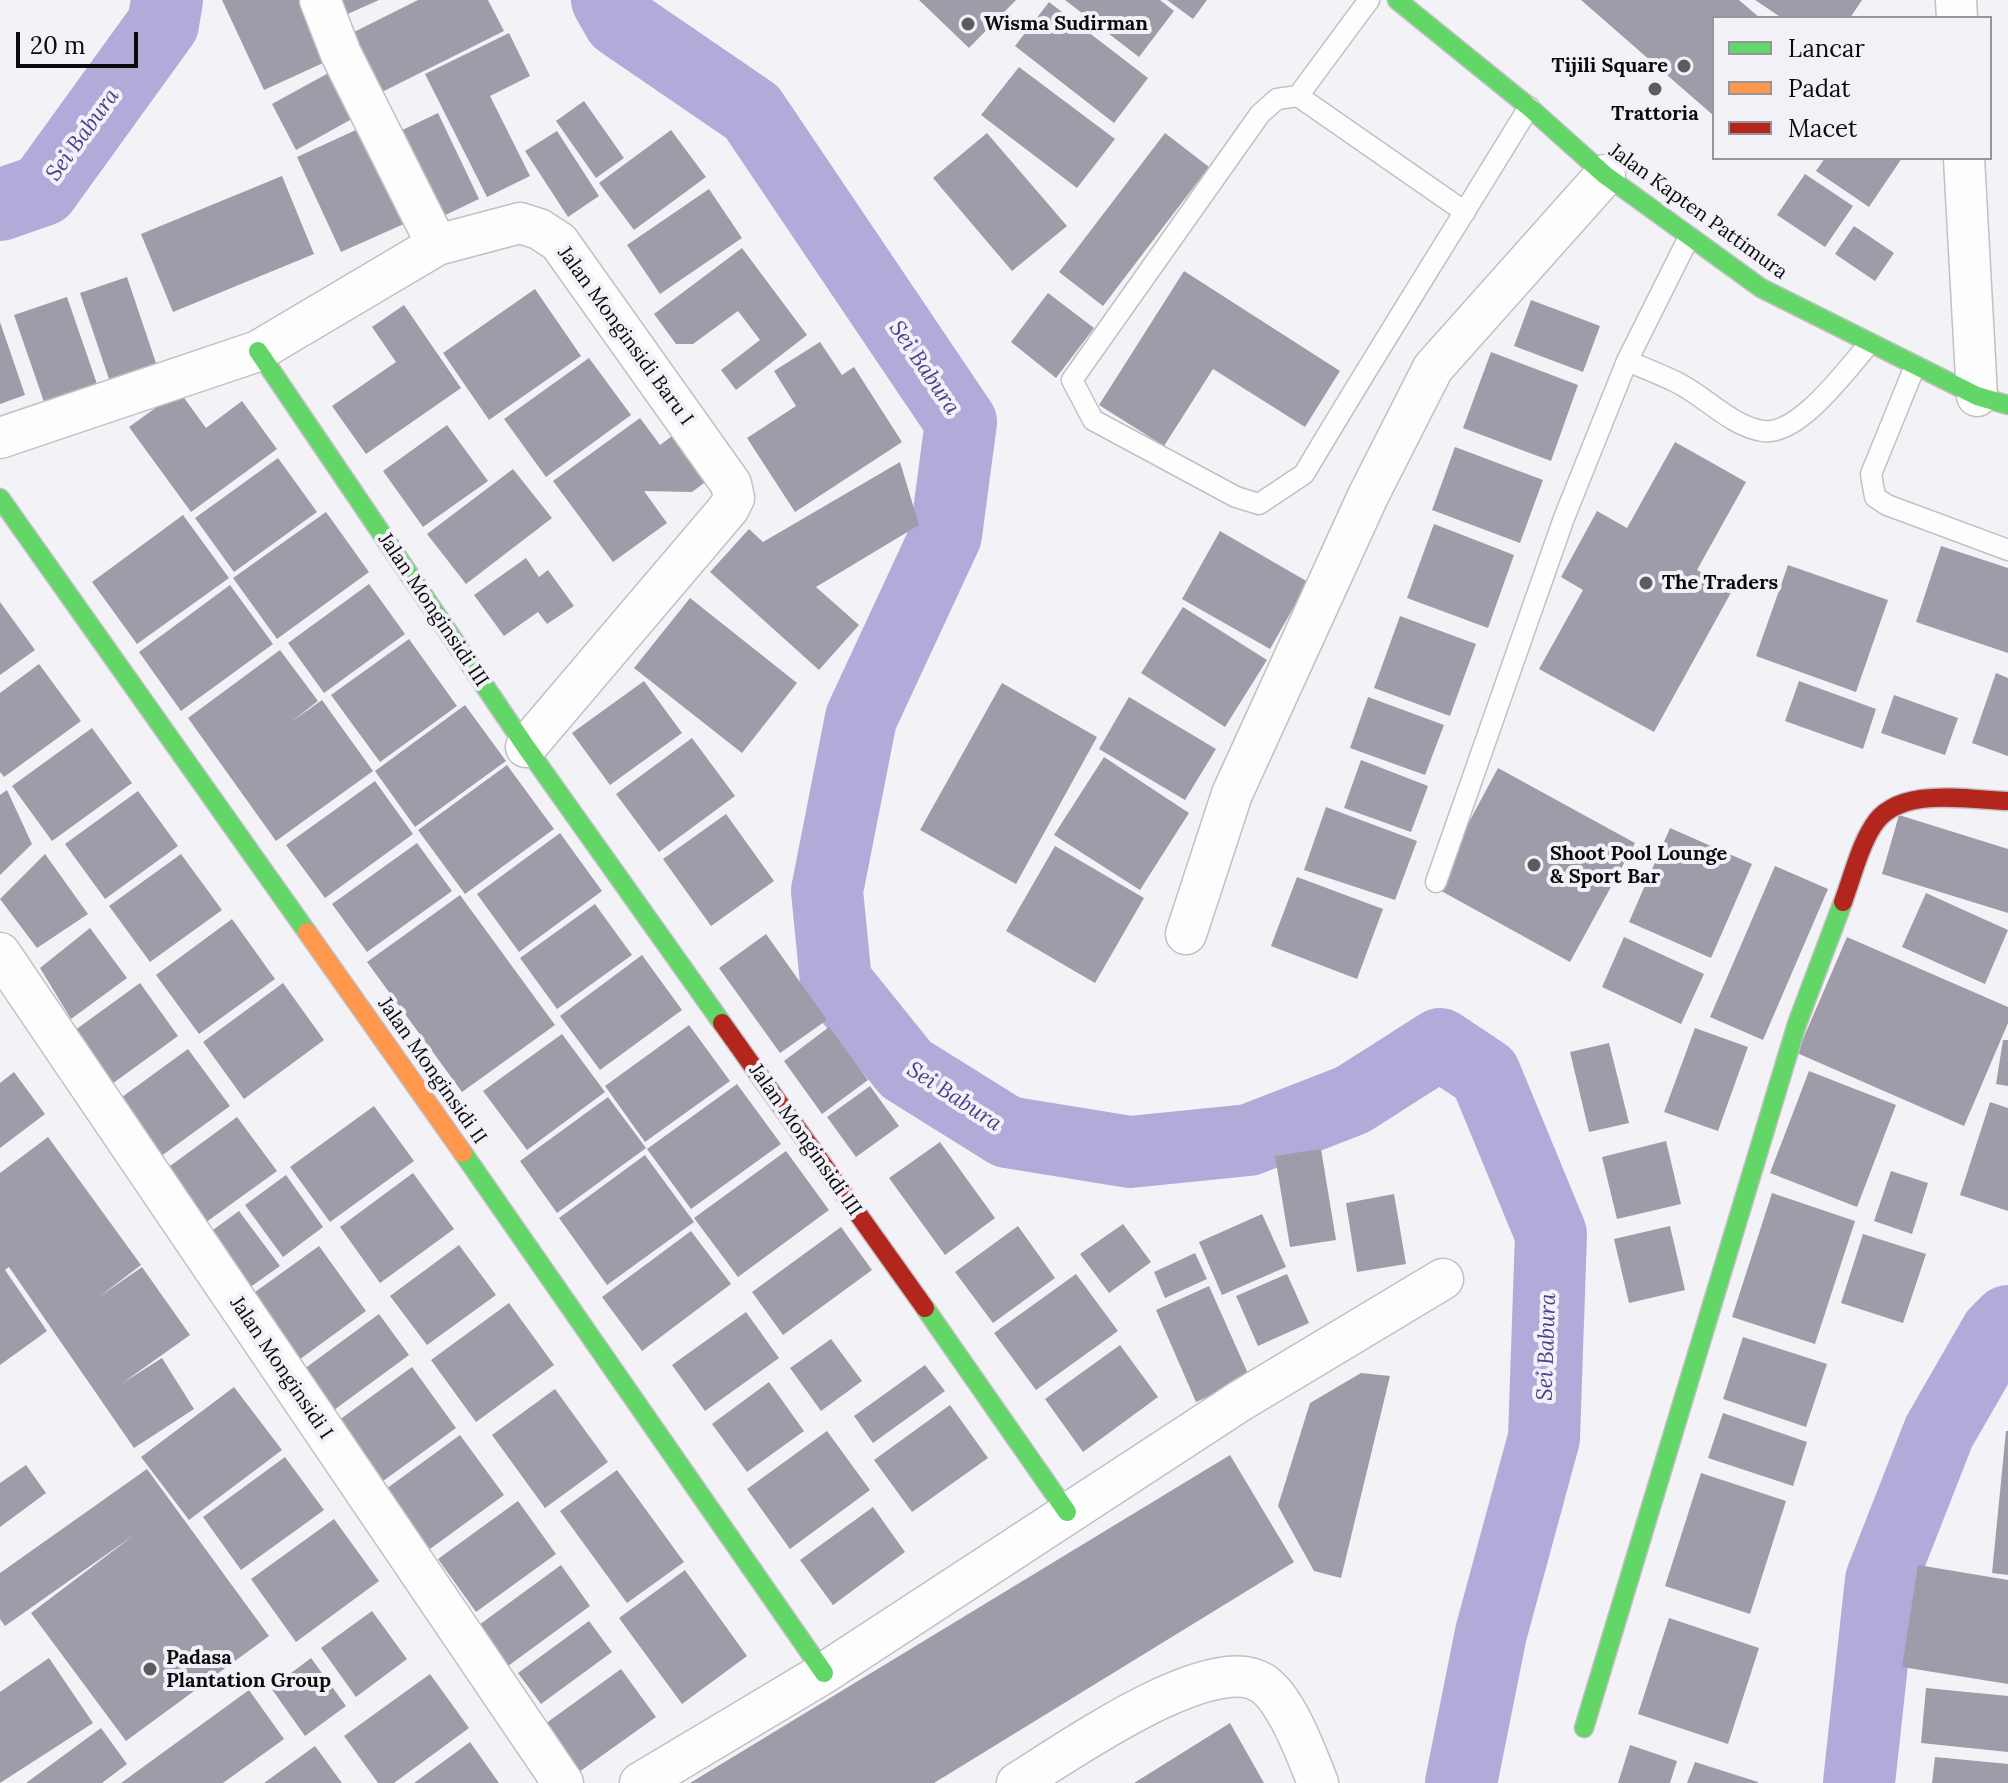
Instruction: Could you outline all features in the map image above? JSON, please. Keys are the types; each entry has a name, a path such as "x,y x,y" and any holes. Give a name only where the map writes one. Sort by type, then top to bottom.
{"street":[{"path":"320,0 341,54 437,245"},
{"name":"Jalan Kapten Pattimura","path":"1397,0 1529,107 1605,175 1761,288 1869,344 1992,400"},
{"path":"1964,160 1992,400"},
{"path":"1186,934 1232,794 1368,496 1433,368 1605,175"},
{"name":"Jalan Monginsidi Baru I","path":"0,438 258,351 437,245 520,223 539,229 559,242 731,484 734,498 729,508 526,747"},
{"name":"Jalan Monginsidi III","path":"258,351 526,747 1041,1471 1067,1512"},
{"name":"Jalan Monginsidi II","path":"0,498 488,1189 824,1673"},
{"path":"1584,1728 1797,1024 1872,827 1888,809 1905,803 1935,800 2008,801"},
{"name":"Jalan Monginsidi I","path":"0,953 563,1783"},
{"path":"640,1783 824,1673 1240,1401 1443,1279"},
{"path":"1017,1783 1171,1691 1233,1674 1263,1683 1296,1726 1318,1783"}],"lane":[{"path":"1298,96 1369,0"},
{"path":"1465,212 1298,96 1277,99 1260,114 1072,380 1093,420 1236,497 1259,504 1275,496 1304,474 1465,212 1529,107"},
{"path":"1436,882 1564,518 1627,361 1689,237"},
{"path":"1627,361 1679,383 1735,420 1764,431 1782,427 1805,414 1869,344"},
{"path":"1915,366 1871,474 1875,497 1887,505 2008,550"}],"building":[{"path":"222,0 307,0 334,58 264,90"},
{"path":"333,0 379,0 341,17"},
{"path":"418,0 488,0 504,31 380,93 350,34"},
{"name":"Wisma Sudirman","path":"919,0 1016,0 969,48"},
{"path":"1065,0 1160,0 1174,11 1139,57"},
{"path":"1167,0 1207,0 1193,19"},
{"name":"Tijili Square","path":"1581,0 1739,0 1758,16 1712,16 1712,114"},
{"path":"1755,0 1862,0 1851,16 1779,16"},
{"path":"1049,2 1148,78 1114,123 1015,46"},
{"path":"509,33 530,76 490,96 530,176 487,197 425,74"},
{"path":"343,65 368,110 296,150 272,104"},
{"path":"1019,67 1115,139 1077,188 981,115"},
{"path":"584,101 624,158 596,178 556,121"},
{"path":"438,113 479,199 435,220 394,134"},
{"path":"371,123 415,219 341,252 297,157"},
{"path":"671,130 706,177 634,230 599,183"},
{"path":"557,131 599,196 568,217 525,151"},
{"path":"987,133 1067,226 1012,271 933,178"},
{"path":"1165,133 1209,167 1103,306 1059,272"},
{"path":"1824,160 1901,160 1869,207 1816,171"},
{"path":"1805,174 1853,206 1825,247 1777,215"},
{"path":"282,176 314,254 173,312 141,234"},
{"path":"709,189 742,238 660,294 627,245"},
{"path":"1854,226 1894,253 1875,281 1835,254"},
{"path":"742,248 807,335 736,390 721,370 760,340 738,311 693,344 676,344 654,314"},
{"path":"1184,271 1340,371 1305,427 1213,369 1164,446 1099,405"},
{"path":"127,277 156,363 109,379 80,293"},
{"path":"535,289 581,356 489,420 443,353"},
{"path":"1048,293 1094,328 1056,378 1011,342"},
{"path":"67,297 97,384 44,402 14,315"},
{"path":"1531,300 1600,326 1583,372 1514,346"},
{"path":"404,305 461,388 366,454 332,406 396,362 372,327"},
{"path":"0,322 25,395 0,404"},
{"path":"820,342 842,375 854,367 902,442 795,512 747,438 796,406 774,371"},
{"path":"1491,352 1578,385 1551,461 1463,428"},
{"path":"589,358 631,415 546,477 504,419"},
{"path":"179,391 206,428 242,401 277,449 191,512 129,427"},
{"path":"640,418 660,445 679,431 712,477 692,492 644,491 667,523 613,562 553,481"},
{"path":"447,425 488,481 423,527 383,471"},
{"name":"The Traders","path":"1675,442 1746,482 1697,570 1733,589 1654,732 1539,669 1583,590 1561,577 1597,511 1627,528"},
{"path":"1455,447 1543,480 1520,543 1432,510"},
{"path":"278,458 317,512 234,572 195,518"},
{"path":"900,462 919,525 816,587 859,625 819,670 710,572 749,529 763,542"},
{"path":"513,469 552,518 466,584 427,534"},
{"path":"326,512 369,572 277,639 233,578"},
{"path":"183,515 229,578 137,644 92,582"},
{"path":"1434,524 1514,555 1488,628 1407,598"},
{"path":"1220,531 1308,582 1270,649 1182,599"},
{"path":"1941,546 2008,568 2008,653 1916,622"},
{"path":"526,558 539,577 548,570 574,606 547,624 538,612 504,636 474,595"},
{"path":"1788,565 1888,600 1856,692 1756,656"},
{"path":"369,584 405,634 324,693 288,643"},
{"path":"230,585 273,644 181,711 139,652"},
{"path":"690,598 797,683 742,753 634,668"},
{"path":"0,602 35,650 0,675"},
{"path":"1183,607 1267,660 1225,727 1141,673"},
{"path":"1400,616 1476,644 1450,716 1374,688"},
{"path":"409,639 457,706 380,762 331,695"},
{"path":"280,650 318,701 291,722 322,700 373,771 276,841 188,718"},
{"path":"39,664 81,721 4,777 0,772 0,693"},
{"path":"1996,673 2008,678 2008,756 1972,743"},
{"path":"644,681 682,733 610,785 572,733"},
{"path":"1799,681 1876,709 1863,749 1785,721"},
{"path":"1002,683 1097,737 1016,884 920,830"},
{"path":"1894,695 1958,718 1945,755 1881,733"},
{"path":"1129,697 1216,749 1185,800 1099,749"},
{"path":"1368,697 1444,725 1425,775 1350,748"},
{"path":"465,705 506,761 415,827 375,771"},
{"path":"92,728 132,783 52,841 12,786"},
{"path":"692,738 735,796 659,852 616,794"},
{"path":"1104,757 1189,813 1140,890 1054,835"},
{"path":"1361,760 1428,786 1411,832 1344,808"},
{"path":"507,765 554,829 465,894 418,830"},
{"name":"Shoot Pool Lounge & Sport Bar","path":"1498,768 1635,843 1570,962 1434,887"},
{"path":"375,781 413,834 325,898 286,845"},
{"path":"7,790 32,844 0,875 0,795"},
{"path":"138,791 178,846 105,899 65,844"},
{"path":"1326,807 1417,841 1395,900 1304,870"},
{"path":"726,814 774,881 711,926 663,859"},
{"path":"1899,815 2008,849 2008,913 1882,874"},
{"path":"1670,828 1752,864 1711,958 1629,922"},
{"path":"560,833 602,891 519,952 477,894"},
{"path":"417,843 452,891 367,952 332,904"},
{"path":"1055,846 1144,898 1095,983 1006,931"},
{"path":"45,854 88,914 37,948 0,899"},
{"path":"181,854 222,910 150,962 109,906"},
{"path":"1775,866 1828,889 1763,1040 1710,1017"},
{"path":"1297,877 1383,909 1357,979 1271,946"},
{"path":"1926,893 2008,930 1985,984 1902,947"},
{"path":"460,895 555,1025 462,1092 367,962"},
{"path":"595,904 632,955 557,1009 520,958"},
{"path":"232,919 275,979 199,1034 156,975"},
{"path":"90,928 127,978 71,1019 40,968"},
{"path":"766,934 827,1020 780,1053 719,968"},
{"path":"1624,937 1704,974 1681,1024 1602,987"},
{"path":"1847,937 2008,1007 2008,1023 1964,1126 1797,1053"},
{"path":"642,955 682,1010 600,1070 560,1016"},
{"path":"140,983 178,1036 105,1089 67,1036"},
{"path":"283,983 324,1040 244,1099 203,1042"},
{"path":"689,1025 730,1081 645,1142 605,1086"},
{"path":"829,1027 868,1080 822,1114 784,1061"},
{"path":"1695,1028 1748,1047 1718,1131 1664,1112"},
{"path":"562,1034 605,1092 527,1150 483,1091"},
{"path":"2003,1040 2008,1040 2008,1086 1996,1084"},
{"path":"1609,1043 1629,1123 1589,1132 1570,1052"},
{"path":"188,1049 230,1106 153,1162 111,1105"},
{"path":"1809,1071 1896,1105 1857,1207 1770,1173"},
{"path":"14,1072 45,1114 0,1148 0,1083"},
{"path":"737,1084 781,1144 691,1209 647,1149"},
{"path":"870,1086 899,1126 856,1157 827,1117"},
{"path":"608,1097 646,1148 557,1213 520,1161"},
{"path":"1990,1102 2008,1108 2008,1211 1960,1195"},
{"path":"374,1106 414,1161 330,1222 290,1167"},
{"path":"237,1117 277,1171 194,1231 155,1177"},
{"path":"48,1137 141,1265 99,1297 142,1267 190,1335 121,1384 162,1358 194,1409 134,1448 9,1267 5,1270 47,1331 0,1365 0,1173"},
{"path":"1666,1141 1681,1204 1617,1219 1602,1157"},
{"path":"940,1142 995,1218 945,1255 889,1178"},
{"path":"1321,1149 1336,1240 1290,1247 1275,1156"},
{"path":"786,1151 829,1210 738,1277 694,1218"},
{"path":"645,1155 694,1222 607,1285 559,1218"},
{"path":"1891,1171 1928,1183 1912,1234 1874,1221"},
{"path":"413,1173 454,1229 380,1283 340,1227"},
{"path":"286,1175 323,1227 283,1257 245,1205"},
{"path":"1772,1193 1855,1221 1815,1344 1732,1317"},
{"path":"1394,1194 1406,1264 1357,1272 1346,1203"},
{"path":"239,1211 280,1266 239,1295 199,1240"},
{"path":"1262,1214 1286,1267 1222,1295 1199,1242"},
{"path":"1123,1224 1151,1262 1109,1293 1080,1254"},
{"path":"1018,1226 1055,1278 993,1323 955,1272"},
{"path":"1670,1226 1685,1290 1629,1303 1614,1239"},
{"path":"841,1227 872,1270 783,1335 752,1292"},
{"path":"691,1231 731,1284 642,1351 602,1297"},
{"path":"1863,1234 1926,1254 1903,1323 1841,1303"},
{"path":"459,1245 496,1295 427,1345 390,1296"},
{"path":"319,1246 366,1311 292,1365 244,1300"},
{"path":"1195,1253 1207,1279 1165,1298 1154,1272"},
{"path":"1076,1274 1118,1331 1036,1390 994,1333"},
{"path":"1287,1274 1309,1323 1258,1346 1236,1296"},
{"path":"1209,1286 1250,1378 1196,1402 1156,1310"},
{"path":"509,1303 554,1365 476,1422 431,1360"},
{"path":"746,1312 779,1358 705,1411 672,1365"},
{"path":"379,1314 409,1355 330,1413 300,1372"},
{"path":"1743,1337 1827,1364 1806,1427 1723,1399"},
{"path":"831,1339 862,1381 821,1411 790,1368"},
{"path":"1120,1345 1158,1397 1083,1452 1045,1399"},
{"path":"925,1365 945,1391 873,1443 854,1416"},
{"path":"412,1367 456,1428 379,1484 335,1423"},
{"path":"1361,1373 1390,1376 1341,1578 1314,1571 1278,1506 1310,1403"},
{"path":"769,1382 804,1431 747,1472 712,1424"},
{"path":"234,1387 282,1450 189,1520 141,1457"},
{"path":"555,1389 608,1462 545,1508 492,1435"},
{"path":"950,1405 988,1458 912,1512 874,1460"},
{"path":"1723,1413 1807,1442 1793,1486 1708,1458"},
{"path":"827,1431 870,1490 790,1549 747,1489"},
{"path":"2008,1431 2008,1575 1992,1573"},
{"path":"460,1435 504,1495 430,1549 386,1489"},
{"path":"1230,1455 1294,1562 934,1783 690,1783"},
{"path":"285,1457 324,1510 241,1570 203,1517"},
{"path":"26,1465 46,1493 0,1527 0,1483"},
{"path":"147,1469 269,1636 126,1741 31,1613 134,1535 5,1626 0,1619 0,1573"},
{"path":"617,1470 684,1562 627,1603 560,1511"},
{"path":"1701,1473 1786,1501 1750,1614 1665,1586"},
{"path":"518,1501 556,1554 476,1612 438,1559"},
{"path":"873,1507 905,1552 833,1605 800,1560"},
{"path":"334,1519 379,1581 296,1642 251,1579"},
{"path":"561,1565 590,1606 508,1666 479,1625"},
{"path":"1918,1565 2008,1580 2008,1684 1902,1667"},
{"path":"685,1570 747,1656 682,1704 619,1618"},
{"path":"372,1611 407,1659 356,1697 321,1648"},
{"path":"1669,1618 1759,1648 1728,1744 1638,1714"},
{"path":"589,1621 612,1652 541,1704 518,1673"},
{"path":"49,1658 93,1723 0,1783 0,1692"},
{"path":"311,1658 346,1706 305,1736 271,1688"},
{"path":"621,1669 656,1717 579,1772 545,1724"},
{"path":"430,1674 469,1728 394,1783 378,1783 344,1736"},
{"path":"1926,1688 2008,1696 2008,1752 1921,1743"},
{"path":"249,1690 284,1739 223,1783 121,1783"},
{"path":"1230,1723 1264,1783 1134,1783"},
{"path":"101,1728 127,1764 102,1783 26,1783"},
{"path":"470,1742 499,1783 414,1783"},
{"path":"1630,1745 1677,1761 1670,1783 1618,1783"},
{"path":"315,1746 342,1783 264,1783"},
{"path":"1935,1757 2008,1764 2008,1783 1932,1783"},
{"path":"1695,1762 1758,1782 1758,1783 1687,1783"}],"waterway":[{"name":"Sei Babura","path":"0,205 43,190 163,24 167,0"},
{"name":"Sei Babura","path":"607,0 619,21 752,112 961,422 946,535 861,718 827,891 836,982 906,1069 1007,1132 1130,1152 1249,1140 1352,1100 1440,1044 1485,1074 1551,1234 1544,1438 1491,1633 1461,1783"},
{"name":"Sei Babura","path":"1859,1783 1881,1580 1939,1432 1996,1333 2008,1321"}],"traffic: fast":[{"path":"1397,0 1529,107 1605,175 1761,288 1977,396 2008,405"},
{"path":"258,351 526,747 722,1023"},
{"path":"0,498 307,932"},
{"path":"1584,1728 1797,1024 1843,902"},
{"path":"463,1153 824,1673"},
{"path":"925,1308 1067,1512"}],"traffic: slow":[{"path":"307,932 463,1153"}],"traffic: jam":[{"path":"1843,902 1864,844 1884,813 1899,805 1934,798 2008,801"},
{"path":"722,1023 925,1308"}],"place":[{"name":"Wisma Sudirman","path":"968,24"},
{"name":"Tijili Square","path":"1684,66"},
{"name":"Trattoria","path":"1655,89"},
{"name":"The Traders","path":"1646,583"},
{"name":"Shoot Pool Lounge & Sport Bar","path":"1534,865"},
{"name":"Padasa Plantation Group","path":"150,1669"}]}
